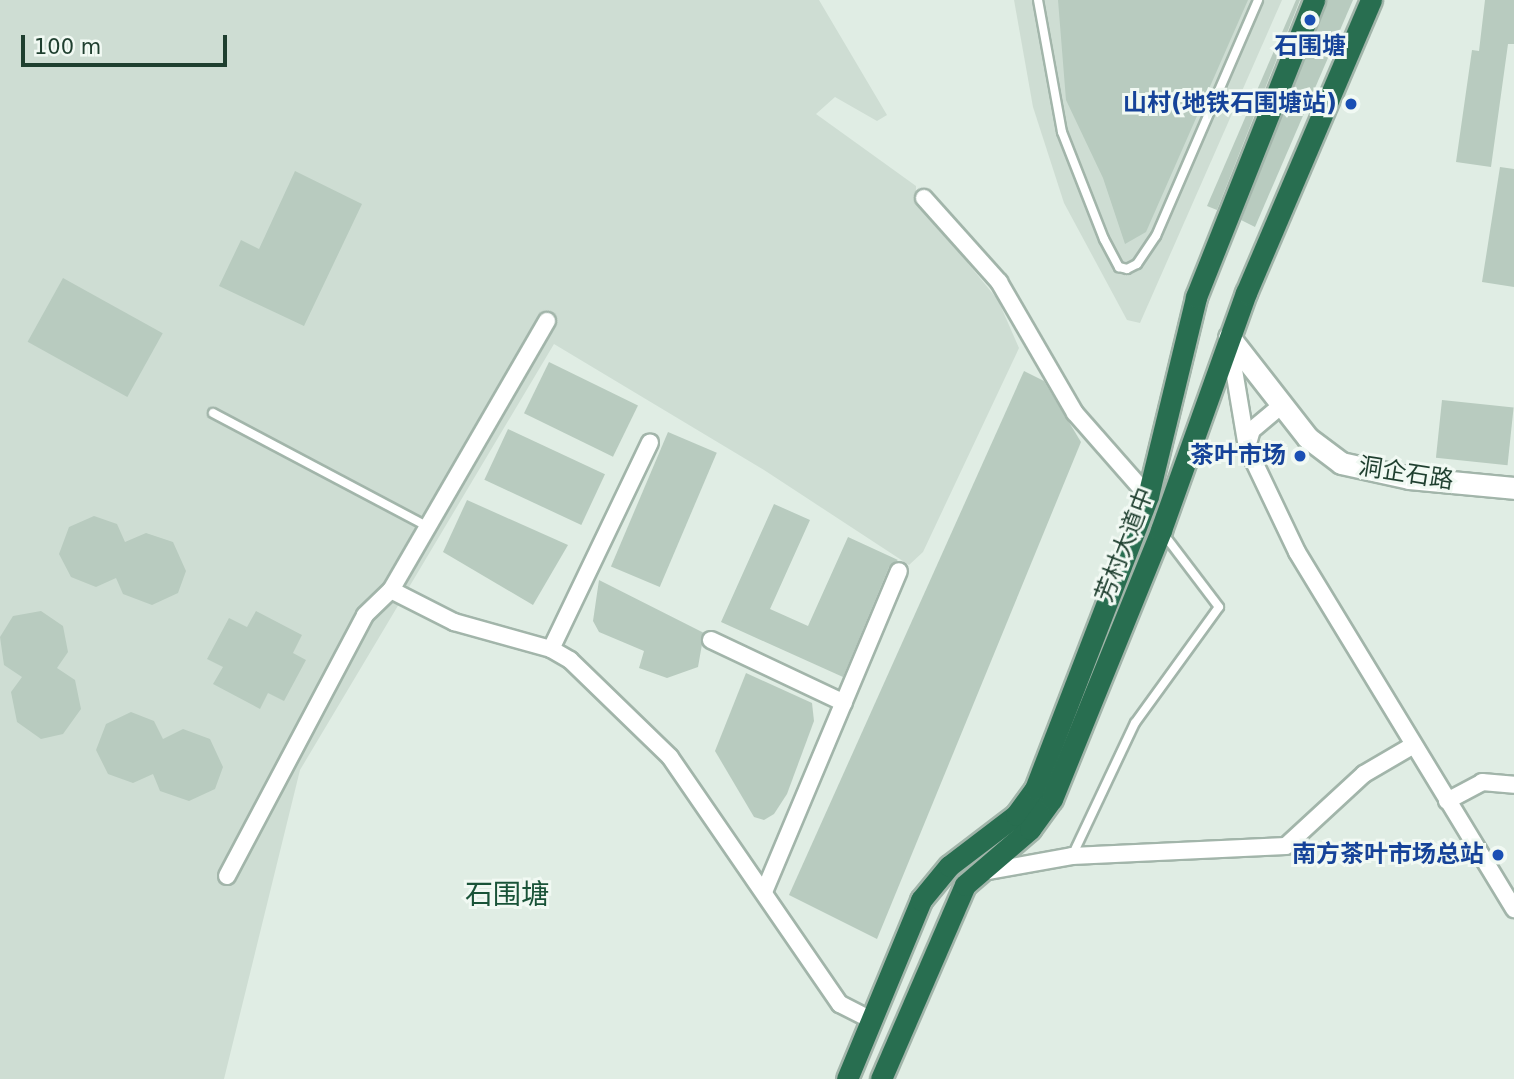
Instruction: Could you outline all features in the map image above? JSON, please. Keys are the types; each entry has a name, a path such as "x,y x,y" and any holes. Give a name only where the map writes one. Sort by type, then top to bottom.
{"highway":[{"name":"芳村大道中","path":"846,1079 921,900 934,880 1001,829 1035,789 1148,496 1196,297 1314,0"},
{"name":"芳村大道中","path":"881,1079 965,885 1030,829 1052,799 1161,530 1229,337 1371,0"}],"street":[{"path":"924,198 999,282 1075,413 1148,496"},
{"path":"227,876 365,615 391,590 547,321"},
{"path":"1229,337 1247,447 1315,585 1514,909"},
{"name":"洞企石路","path":"1229,337 1308,438 1341,463 1409,478 1514,488"},
{"path":"1247,447 1252,430 1282,406"},
{"path":"551,649 650,442"},
{"path":"764,892 899,571"},
{"path":"391,590 454,622 551,649 570,660 670,757 840,1004 871,1020"},
{"path":"711,640 844,704"},
{"path":"989,871 1072,856 1286,846 1364,774 1412,746"},
{"path":"1447,801 1482,782 1514,785"}],"lane":[{"path":"1038,0 1062,132 1104,239 1119,267 1127,269 1138,264 1156,236 1258,0"},
{"path":"213,413 428,527"},
{"path":"1072,856 1135,723 1219,607 1161,530"}],"shaded area":[{"path":"0,0 819,0 887,115 877,121 835,97 816,114 916,186 916,200 998,300 1019,348 923,552 909,565 764,470 554,344 300,770 224,1079 0,1079"},
{"path":"1014,0 1282,0 1140,323 1127,320 1064,203 1033,107"}],"building":[{"path":"1058,0 1248,0 1146,232 1125,244 1103,178 1066,100"},
{"path":"1296,0 1300,0 1217,210 1207,206"},
{"path":"1327,0 1353,0 1255,227 1241,220"},
{"path":"1485,0 1514,0 1514,44 1508,44 1491,167 1456,162 1472,50 1479,51"},
{"path":"1500,167 1514,169 1514,287 1482,282"},
{"path":"295,171 362,204 304,326 219,286 241,240 259,249"},
{"path":"63,278 163,333 127,397 28,342"},
{"path":"549,362 638,405 613,457 524,413"},
{"path":"1024,371 1044,381 1081,442 877,939 789,895"},
{"path":"1442,400 1514,408 1508,465 1436,458"},
{"path":"508,429 605,474 581,525 484,480"},
{"path":"668,432 717,453 660,587 611,566"},
{"path":"467,500 568,545 533,605 443,552"},
{"path":"774,504 810,520 770,609 808,626 848,537 898,560 889,567 843,677 721,622"},
{"path":"94,516 117,524 125,542 146,533 173,542 186,571 178,593 152,605 123,594 116,578 96,587 71,577 59,554 69,527"},
{"path":"599,580 704,633 698,667 667,678 639,668 644,651 599,632 593,621"},
{"path":"41,611 63,626 68,652 57,668 75,680 81,709 63,734 41,739 17,722 11,692 22,677 4,665 0,637 13,616"},
{"path":"256,611 302,635 293,653 306,660 284,701 268,693 260,709 213,684 223,667 207,659 229,618 247,627"},
{"path":"746,673 812,703 814,721 787,794 774,814 764,820 754,817 715,751"},
{"path":"131,712 154,721 163,739 183,729 210,739 223,767 215,789 189,801 160,791 153,774 133,783 108,774 96,750 106,724"}],"place":[{"name":"石围塘","path":"1310,20"},
{"name":"山村(地铁石围塘站)","path":"1351,104"},
{"name":"茶叶市场","path":"1300,456"},
{"name":"南方茶叶市场总站","path":"1498,855"}],"district":[{"name":"石围塘","path":"507,895"}]}
